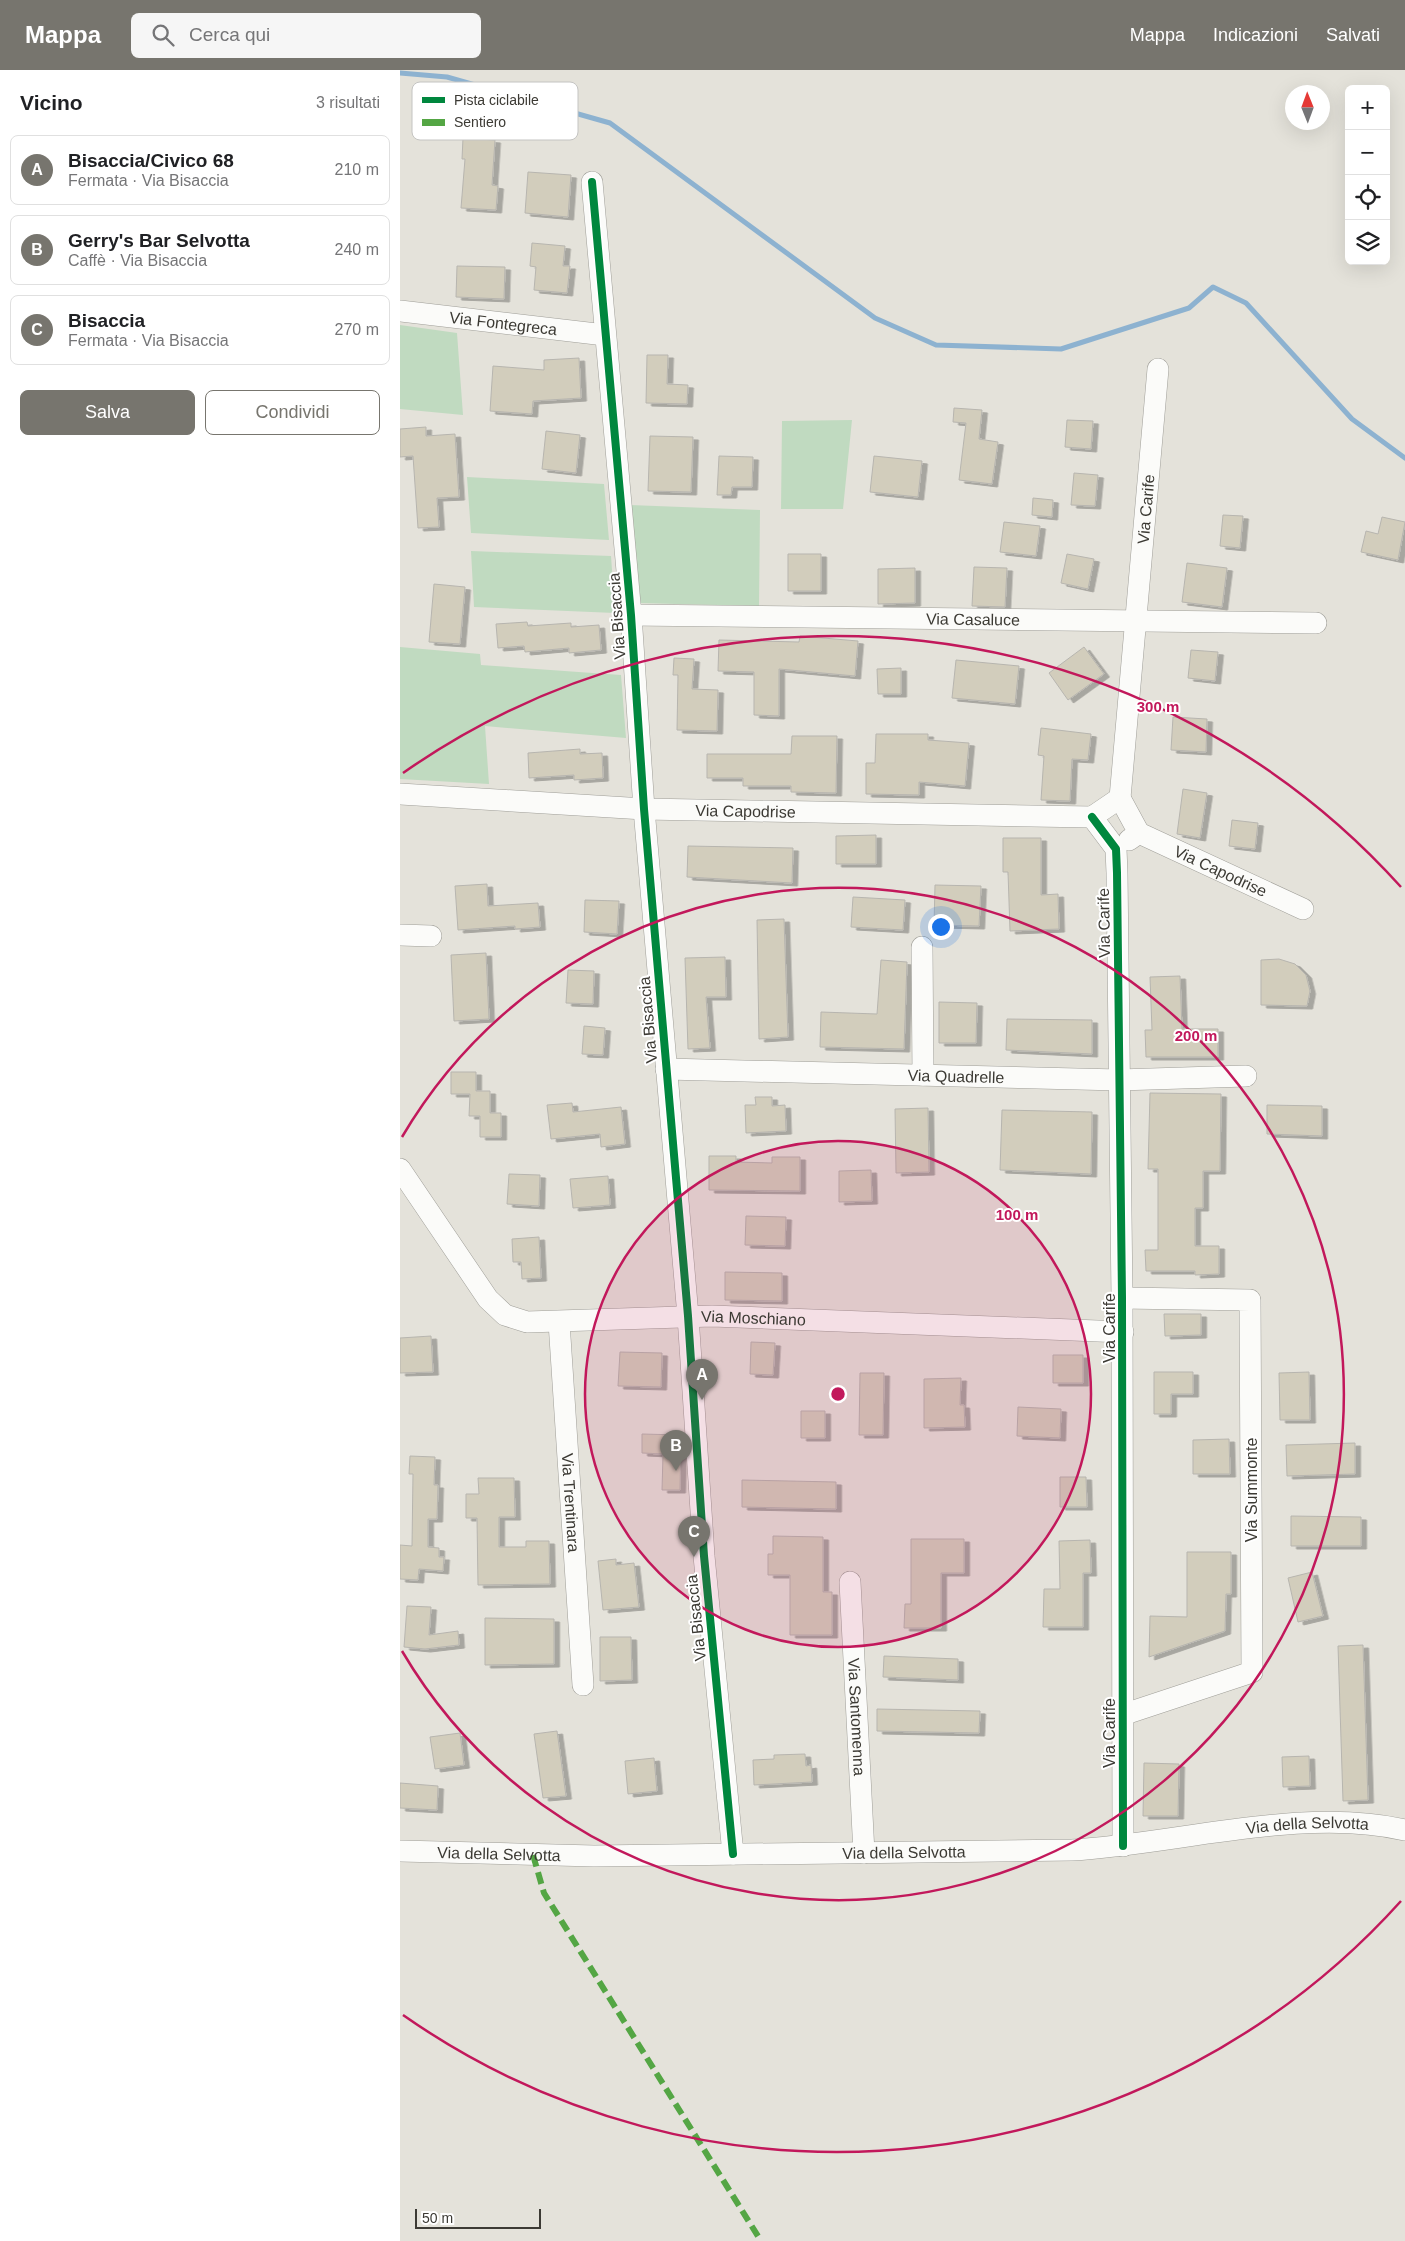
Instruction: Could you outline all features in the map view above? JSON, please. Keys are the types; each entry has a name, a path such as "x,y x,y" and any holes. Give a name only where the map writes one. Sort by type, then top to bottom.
{"street":[{"name":"Via Bisaccia","path":"592,182 631,614 644,810 688,1316 704,1556 733,1854"},
{"name":"Via Fontegreca","path":"400,311 605,335"},
{"name":"Via Carife","path":"1120,798 1158,370"},
{"name":"Via Casaluce","path":"631,614 1316,623"},
{"name":"Via Capodrise","path":"400,794 644,810 1092,817"},
{"path":"1120,798 1139,833 1116,849 1092,817 1120,798"},
{"name":"Via Capodrise","path":"1139,833 1303,909"},
{"name":"Via Carife","path":"1116,849 1123,1332 1123,1846"},
{"path":"400,935 431,936"},
{"path":"922,947 923,1075"},
{"name":"Via Quadrelle","path":"666,1069 1119,1080 1246,1076"},
{"name":"Via Moschiano","path":"400,1169 484,1294 496,1308 511,1318 522,1321 559,1322 688,1316 1123,1332"},
{"name":"Via Summonte","path":"1122,1298 1250,1300 1252,1672 1122,1715"},
{"name":"Via Trentinara","path":"559,1322 583,1685"},
{"name":"Via Santomenna","path":"850,1582 864,1853"},
{"name":"Via della Selvotta","path":"400,1850 594,1856 1072,1850 1123,1846 1294,1824 1349,1824 1405,1830"}],"green space":[{"path":"400,325 457,333 463,415 400,409"},
{"path":"852,420 843,509 781,509 782,421"},
{"path":"467,477 604,484 609,540 471,533"},
{"path":"630,505 760,510 759,606 637,603"},
{"path":"471,551 611,556 615,613 474,607"},
{"path":"400,647 480,654 481,665 621,675 626,738 485,726 489,784 400,779"}],"building":[{"path":"463,140 495,140 492,185 498,186 496,210 461,208 465,159 462,159"},
{"path":"528,172 571,175 568,217 525,213"},
{"path":"532,243 565,246 563,266 570,266 567,293 534,290 536,267 530,266"},
{"path":"457,266 505,267 504,299 456,297"},
{"path":"647,355 668,355 667,384 688,385 687,404 646,403"},
{"path":"579,358 581,398 533,401 532,414 490,411 493,366 544,370 544,360"},
{"path":"954,408 982,410 979,439 998,442 992,484 959,480 966,423 953,422"},
{"path":"1067,420 1093,421 1091,449 1065,447"},
{"path":"426,427 426,436 455,434 459,497 437,498 439,527 418,528 413,456 400,457 400,429"},
{"path":"546,431 580,435 576,473 542,469"},
{"path":"650,436 693,437 691,492 648,491"},
{"path":"719,456 753,457 752,487 732,487 731,495 717,495"},
{"path":"874,456 922,461 918,497 870,492"},
{"path":"1074,473 1098,475 1095,506 1071,505"},
{"path":"1033,498 1053,500 1052,517 1032,515"},
{"path":"1223,515 1243,516 1240,548 1220,546"},
{"path":"1382,517 1405,522 1398,560 1361,552 1366,531 1378,534"},
{"path":"1004,522 1040,526 1036,556 1000,552"},
{"path":"788,554 821,554 821,591 788,591"},
{"path":"1067,554 1094,559 1088,589 1061,583"},
{"path":"1187,563 1227,568 1222,607 1182,602"},
{"path":"974,567 1007,568 1005,607 972,606"},
{"path":"915,568 915,603 878,604 878,569"},
{"path":"434,584 465,587 460,644 429,642"},
{"path":"527,622 528,626 571,623 571,627 599,625 601,650 569,653 569,648 525,652 524,646 498,648 496,624"},
{"path":"800,636 858,641 855,676 779,669 779,716 754,715 754,672 718,671 719,640 799,642"},
{"path":"1084,647 1104,674 1068,700 1049,673"},
{"path":"1191,650 1218,652 1215,681 1188,678"},
{"path":"674,658 694,659 692,689 718,690 717,731 677,730 678,675 673,675"},
{"path":"956,660 1019,666 1015,704 952,698"},
{"path":"901,668 901,694 878,694 877,669"},
{"path":"1173,717 1207,719 1206,752 1171,750"},
{"path":"1041,728 1091,734 1088,760 1072,759 1070,801 1041,800 1044,756 1038,755"},
{"path":"876,734 928,734 928,740 969,743 965,786 919,782 919,795 866,794 866,763 875,763"},
{"path":"792,736 837,736 836,793 791,792 791,786 743,786 743,778 707,778 707,754 791,754"},
{"path":"580,749 580,754 602,753 603,778 574,780 574,775 529,778 528,753"},
{"path":"1183,789 1207,793 1200,838 1177,834"},
{"path":"1232,820 1258,823 1255,849 1229,846"},
{"path":"876,835 876,864 836,864 836,836"},
{"path":"1003,838 1041,838 1041,895 1058,894 1059,929 1010,931 1008,872 1003,872"},
{"path":"688,846 793,848 792,883 687,877"},
{"path":"487,884 488,906 538,903 540,927 515,929 515,926 458,930 455,886"},
{"path":"935,885 981,886 979,926 934,925"},
{"path":"853,897 905,900 903,930 851,927"},
{"path":"585,900 619,901 617,934 584,932"},
{"path":"784,919 788,1037 759,1039 757,920"},
{"path":"486,953 489,1019 454,1021 451,955"},
{"path":"725,957 726,997 706,997 710,1048 688,1049 685,958"},
{"path":"1279,959 1295,964 1306,975 1310,991 1307,1006 1261,1005 1261,960"},
{"path":"881,960 907,962 904,1049 820,1047 821,1012 877,1014"},
{"path":"568,970 594,971 593,1004 566,1003"},
{"path":"1180,976 1182,1029 1218,1029 1218,1057 1146,1057 1145,1030 1152,1030 1150,977"},
{"path":"939,1002 977,1003 976,1043 939,1043"},
{"path":"1007,1019 1092,1020 1092,1054 1006,1050"},
{"path":"584,1026 605,1028 603,1055 582,1054"},
{"path":"451,1072 476,1072 476,1091 490,1091 490,1113 501,1113 501,1137 480,1137 480,1116 469,1116 470,1094 451,1094"},
{"path":"1150,1093 1221,1094 1220,1171 1203,1171 1203,1208 1195,1208 1195,1246 1219,1246 1219,1274 1195,1275 1195,1271 1146,1271 1145,1250 1158,1250 1158,1169 1148,1169"},
{"path":"755,1097 772,1097 772,1106 785,1105 786,1131 746,1133 745,1105 756,1105"},
{"path":"572,1103 573,1112 621,1107 625,1144 601,1147 600,1134 551,1139 547,1105"},
{"path":"1267,1105 1322,1106 1322,1136 1267,1134"},
{"path":"928,1108 929,1172 896,1173 895,1109"},
{"path":"1002,1110 1092,1112 1091,1174 1000,1170"},
{"path":"709,1156 736,1156 736,1162 772,1163 772,1157 800,1157 800,1191 709,1190"},
{"path":"871,1170 872,1201 839,1202 839,1171"},
{"path":"509,1174 540,1175 539,1206 507,1204"},
{"path":"608,1176 610,1205 573,1208 570,1179"},
{"path":"746,1216 786,1217 785,1246 745,1245"},
{"path":"539,1237 541,1278 522,1279 521,1262 513,1262 512,1239"},
{"path":"725,1272 782,1273 782,1301 725,1300"},
{"path":"1164,1314 1201,1314 1201,1335 1165,1336"},
{"path":"431,1336 433,1372 400,1373 400,1338"},
{"path":"751,1342 775,1343 773,1375 750,1374"},
{"path":"620,1352 662,1353 661,1387 618,1386"},
{"path":"1053,1355 1083,1355 1083,1383 1053,1383"},
{"path":"1154,1372 1193,1372 1193,1394 1171,1394 1171,1414 1154,1414"},
{"path":"1309,1372 1310,1420 1280,1420 1279,1373"},
{"path":"860,1373 884,1373 883,1435 859,1435"},
{"path":"961,1378 960,1405 964,1405 965,1427 924,1428 924,1379"},
{"path":"1018,1407 1061,1409 1060,1438 1017,1436"},
{"path":"801,1411 825,1411 825,1438 801,1438"},
{"path":"642,1434 681,1435 680,1490 662,1490 663,1454 642,1453"},
{"path":"1229,1439 1230,1474 1193,1474 1193,1440"},
{"path":"1355,1443 1355,1474 1287,1476 1286,1445"},
{"path":"410,1456 435,1457 434,1485 438,1485 437,1519 428,1519 428,1547 439,1548 439,1557 444,1557 443,1571 419,1569 418,1580 400,1579 400,1545 412,1546 413,1474 409,1474"},
{"path":"1060,1477 1086,1477 1087,1507 1060,1507"},
{"path":"478,1478 514,1478 515,1517 499,1517 499,1547 526,1547 526,1541 549,1541 550,1584 478,1585 477,1518 466,1518 466,1494 479,1494"},
{"path":"742,1480 836,1482 836,1509 742,1507"},
{"path":"1291,1516 1361,1517 1361,1546 1291,1546"},
{"path":"773,1536 823,1537 823,1592 832,1592 832,1635 790,1635 790,1575 768,1575 768,1554 773,1554"},
{"path":"911,1539 964,1539 964,1573 941,1573 941,1628 904,1628 905,1604 911,1604"},
{"path":"1090,1540 1091,1573 1083,1573 1083,1627 1043,1627 1044,1589 1060,1589 1059,1541"},
{"path":"1187,1552 1231,1552 1231,1594 1226,1594 1225,1631 1149,1657 1150,1616 1187,1617"},
{"path":"616,1559 616,1565 634,1563 639,1607 603,1610 598,1561"},
{"path":"1312,1572 1323,1616 1298,1622 1288,1578"},
{"path":"407,1606 431,1607 429,1635 458,1631 459,1645 425,1649 404,1647"},
{"path":"485,1618 554,1619 554,1664 485,1665"},
{"path":"600,1637 631,1637 632,1680 600,1681"},
{"path":"1363,1645 1368,1800 1343,1801 1338,1646"},
{"path":"884,1656 958,1659 958,1680 883,1677"},
{"path":"877,1709 980,1711 979,1733 877,1731"},
{"path":"557,1731 566,1796 543,1798 534,1734"},
{"path":"460,1733 464,1765 435,1769 430,1737"},
{"path":"805,1754 806,1766 811,1765 812,1782 754,1785 753,1760 774,1759 774,1755"},
{"path":"1309,1756 1310,1786 1283,1787 1282,1757"},
{"path":"654,1758 657,1791 628,1794 625,1761"},
{"path":"1144,1763 1179,1764 1178,1816 1143,1816"},
{"path":"400,1783 438,1786 437,1810 400,1808"}],"waterway":[{"path":"400,73 447,77 465,82"},
{"path":"578,114 610,123 875,318 936,345 1061,349 1189,308 1213,287 1246,303 1352,419 1405,458"}],"marked path":[{"path":"533,1855 544,1893 761,2241"}],"cycle path":[{"path":"592,182 631,615 644,809 688,1316 704,1556 733,1854"},
{"path":"1092,817 1116,849 1117,873 1122,1298 1123,1846"}],"place":[{"name":"Bisaccia/Civico 68","path":"702,1400"},
{"name":"Gerry's Bar Selvotta","path":"676,1471"},
{"name":"Bisaccia","path":"694,1557"}]}
